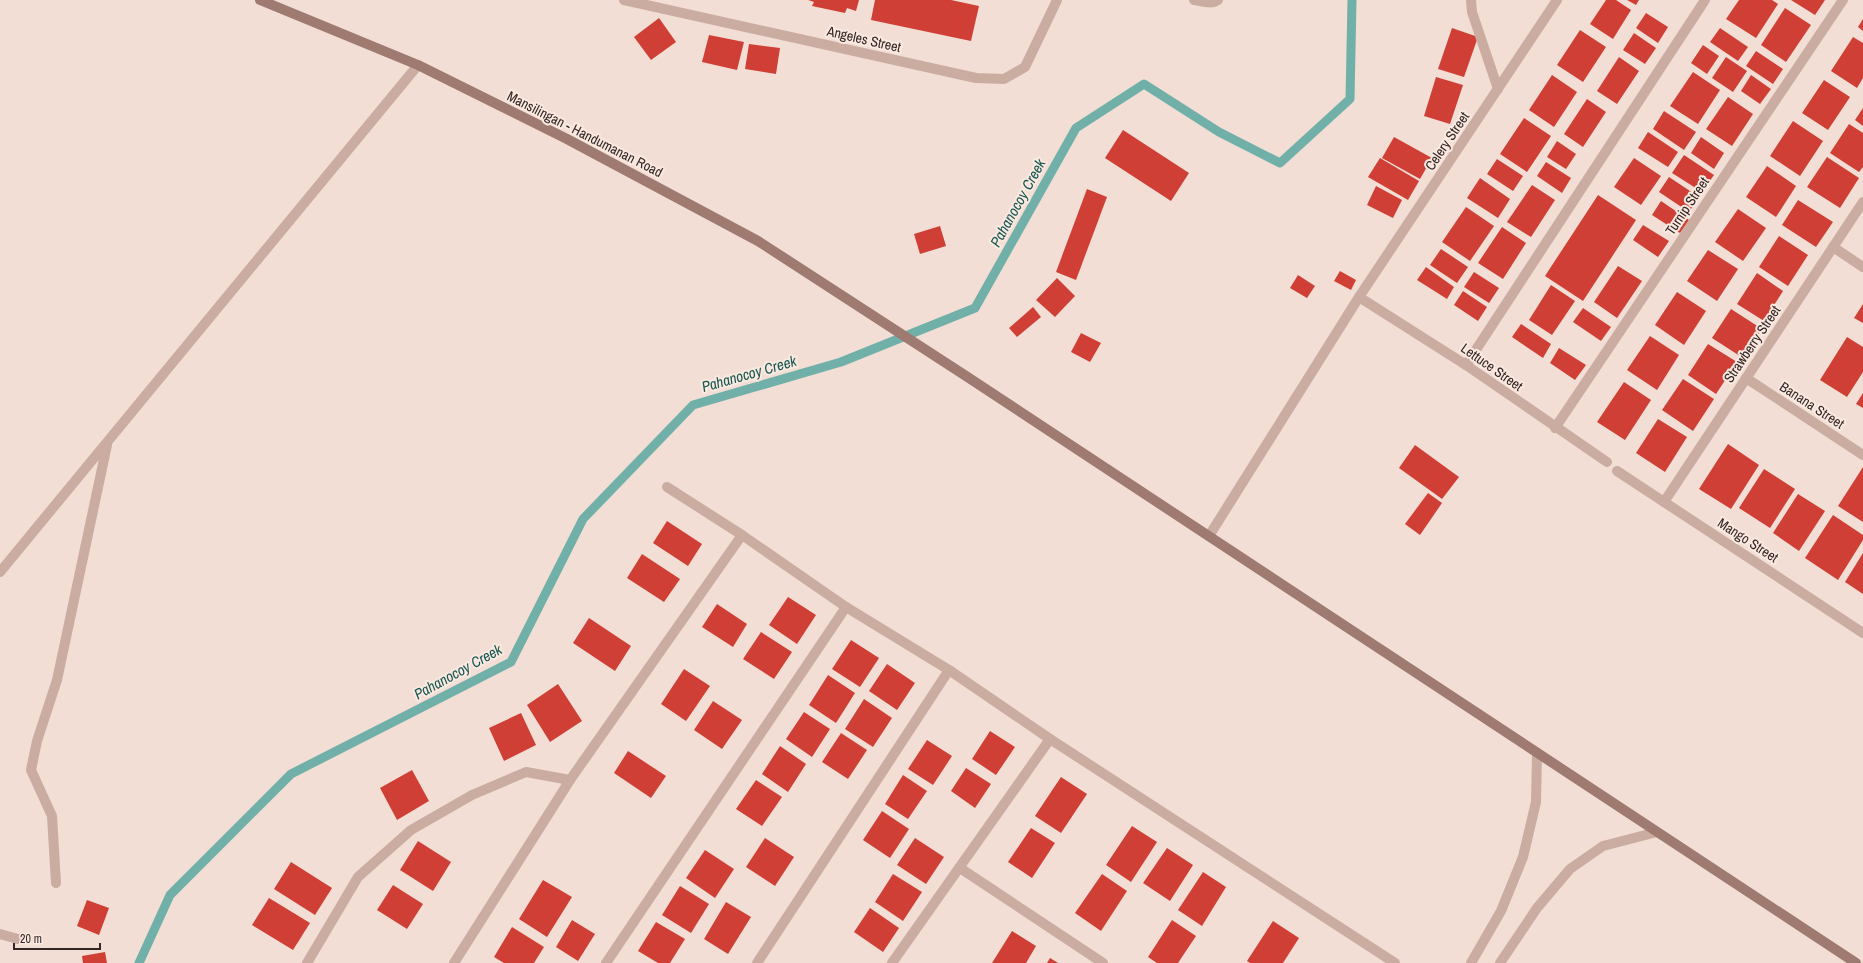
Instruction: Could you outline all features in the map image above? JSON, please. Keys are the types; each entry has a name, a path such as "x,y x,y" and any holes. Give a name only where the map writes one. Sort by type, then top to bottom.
{"street":[{"name":"Mansilingan - Handumanan Road","path":"260,0 418,65 567,139 758,241 966,376 1856,963"},
{"name":"Angeles Street","path":"624,0 976,78 1004,79 1025,67 1057,0"},
{"path":"1194,0 1208,2 1216,2 1218,0"},
{"path":"1471,0 1472,12 1498,89"},
{"name":"Celery Street","path":"1209,536 1359,297 1557,0"},
{"path":"1466,365 1706,0"},
{"name":"Turnip Street","path":"1555,428 1843,0"},
{"path":"0,572 418,65"},
{"name":"Strawberry Street","path":"1664,502 1863,202"},
{"path":"1833,247 1863,267"},
{"name":"Lettuce Street","path":"1359,297 1466,365 1555,428 1607,462"},
{"name":"Banana Street","path":"1746,378 1863,455"},
{"path":"56,883 52,816 30,770 36,741 57,680 107,444"},
{"name":"Mango Street","path":"1617,471 1863,633"},
{"path":"668,487 742,535 846,607 948,670 1050,740 1395,963"},
{"path":"454,963 570,780 742,535"},
{"path":"606,963 846,607"},
{"path":"757,963 948,670"},
{"path":"892,963 1050,740"},
{"path":"1471,963 1501,911 1523,857 1536,802 1537,753"},
{"path":"307,963 358,877 411,830 472,795 526,772 570,780"},
{"path":"1500,963 1537,908 1570,869 1603,846 1657,832"},
{"path":"960,868 1102,963"},
{"path":"0,934 18,939"}],"building":[{"path":"808,0 859,0 856,11 847,8 845,13 812,6 814,2"},
{"path":"875,0 951,0 979,6 971,41 871,20"},
{"path":"1606,0 1616,0 1631,10 1613,39 1590,24"},
{"path":"1627,0 1639,0 1636,5"},
{"path":"1739,0 1772,0 1778,4 1756,38 1726,19"},
{"path":"1791,0 1825,0 1815,15"},
{"path":"1785,8 1811,25 1786,62 1761,45"},
{"path":"1646,13 1668,27 1658,43 1636,28"},
{"path":"659,18 676,42 651,60 634,37"},
{"path":"1863,19 1863,31 1858,27"},
{"path":"1452,28 1478,37 1464,77 1438,69"},
{"path":"1720,28 1748,47 1738,61 1710,42"},
{"path":"1580,30 1606,47 1583,82 1557,65"},
{"path":"1634,33 1656,48 1645,64 1623,50"},
{"path":"709,35 744,42 737,70 702,62"},
{"path":"1853,37 1863,43 1863,78 1857,88 1831,71"},
{"path":"749,44 780,48 776,74 745,69"},
{"path":"1703,45 1719,56 1707,74 1691,63"},
{"path":"1756,51 1783,69 1773,84 1746,66"},
{"path":"1619,57 1639,71 1617,104 1597,91"},
{"path":"1726,57 1747,71 1733,92 1712,78"},
{"path":"1693,72 1720,90 1698,124 1670,106"},
{"path":"1552,75 1577,92 1554,127 1529,110"},
{"path":"1751,75 1771,89 1760,104 1741,91"},
{"path":"1436,77 1463,85 1450,124 1424,116"},
{"path":"1824,80 1850,97 1828,130 1802,113"},
{"path":"1728,97 1753,114 1732,146 1706,129"},
{"path":"1587,99 1606,112 1583,147 1564,134"},
{"path":"1863,108 1863,126 1855,120"},
{"path":"1664,111 1696,132 1684,150 1653,129"},
{"path":"1524,118 1551,136 1527,172 1500,154"},
{"path":"1793,121 1823,141 1800,176 1770,156"},
{"path":"1849,124 1863,133 1863,167 1859,172 1830,153"},
{"path":"1123,130 1189,173 1171,201 1105,158"},
{"path":"1648,132 1678,152 1668,167 1638,148"},
{"path":"1394,137 1432,158 1420,179 1382,158"},
{"path":"1701,137 1724,153 1714,169 1691,153"},
{"path":"1557,141 1576,154 1566,169 1547,157"},
{"path":"1684,155 1714,175 1702,192 1672,173"},
{"path":"1827,157 1859,178 1840,208 1807,187"},
{"path":"1380,158 1419,181 1408,200 1368,177"},
{"path":"1634,158 1661,176 1641,205 1614,187"},
{"path":"1497,159 1523,176 1513,191 1487,174"},
{"path":"1546,162 1571,178 1562,193 1537,176"},
{"path":"1767,166 1796,186 1776,217 1746,197"},
{"path":"1669,177 1699,197 1689,212 1659,192"},
{"path":"1480,178 1510,199 1498,218 1467,198"},
{"path":"1532,185 1555,200 1531,237 1507,222"},
{"path":"1376,186 1402,200 1393,218 1367,205"},
{"path":"1087,189 1107,197 1076,280 1056,272"},
{"path":"1598,195 1636,220 1583,301 1545,276"},
{"path":"1798,200 1833,222 1816,247 1782,225"},
{"path":"1661,201 1689,220 1680,233 1652,215"},
{"path":"1466,207 1494,226 1470,261 1442,242"},
{"path":"1738,209 1766,228 1743,261 1715,242"},
{"path":"1643,225 1669,241 1658,257 1633,240"},
{"path":"940,226 946,246 920,254 914,234"},
{"path":"1502,227 1526,243 1503,279 1478,263"},
{"path":"1779,236 1808,255 1788,286 1759,267"},
{"path":"1441,249 1468,267 1457,283 1430,265"},
{"path":"1708,250 1738,269 1717,301 1687,281"},
{"path":"1618,266 1642,281 1617,318 1594,302"},
{"path":"1426,267 1454,287 1447,299 1417,280"},
{"path":"1340,271 1356,280 1351,290 1334,281"},
{"path":"1474,272 1499,288 1489,303 1464,287"},
{"path":"1757,273 1783,291 1764,321 1737,304"},
{"path":"1298,275 1315,286 1307,298 1290,288"},
{"path":"1057,278 1075,296 1055,317 1036,300"},
{"path":"1551,285 1575,301 1552,335 1529,320"},
{"path":"1463,291 1487,307 1478,321 1454,305"},
{"path":"1677,292 1706,311 1684,345 1655,325"},
{"path":"1863,304 1863,323 1854,318"},
{"path":"1033,307 1041,317 1017,337 1009,328"},
{"path":"1583,308 1611,327 1601,341 1573,322"},
{"path":"1731,309 1762,329 1743,358 1712,338"},
{"path":"1521,324 1551,344 1543,358 1512,337"},
{"path":"1081,333 1101,343 1090,362 1071,352"},
{"path":"1650,336 1679,355 1657,390 1627,370"},
{"path":"1847,337 1863,347 1863,372 1847,397 1820,380"},
{"path":"1708,344 1737,362 1716,394 1688,375"},
{"path":"1559,348 1586,365 1575,380 1550,363"},
{"path":"1683,379 1714,399 1693,431 1662,410"},
{"path":"1624,382 1651,400 1625,440 1597,422"},
{"path":"1863,393 1863,408 1856,404"},
{"path":"1658,419 1687,437 1665,472 1636,453"},
{"path":"1728,444 1759,465 1731,509 1699,489"},
{"path":"1415,445 1459,477 1442,499 1399,468"},
{"path":"1863,467 1863,522 1838,506"},
{"path":"1764,469 1795,489 1770,528 1739,508"},
{"path":"1428,493 1442,503 1420,535 1405,524"},
{"path":"1798,494 1825,511 1799,551 1773,533"},
{"path":"1833,515 1863,535 1863,540 1838,580 1805,558"},
{"path":"667,521 702,544 688,566 653,543"},
{"path":"1863,553 1863,594 1845,582"},
{"path":"642,554 680,579 664,602 627,578"},
{"path":"788,597 816,615 797,644 769,625"},
{"path":"717,604 747,624 733,647 702,627"},
{"path":"589,618 631,646 615,671 573,643"},
{"path":"761,632 792,652 774,679 743,659"},
{"path":"851,640 879,658 860,687 832,669"},
{"path":"887,664 915,683 897,710 869,691"},
{"path":"684,669 710,686 686,721 661,704"},
{"path":"828,675 855,693 836,723 809,705"},
{"path":"558,684 582,721 550,742 527,705"},
{"path":"864,699 892,718 873,747 845,729"},
{"path":"713,701 742,720 722,749 694,730"},
{"path":"804,712 830,729 812,757 786,739"},
{"path":"521,713 536,745 504,761 489,728"},
{"path":"990,731 1015,747 996,775 972,759"},
{"path":"841,733 867,750 848,779 822,762"},
{"path":"927,740 952,756 933,785 908,769"},
{"path":"780,746 806,764 788,792 762,774"},
{"path":"628,751 666,776 651,798 614,773"},
{"path":"966,768 991,784 975,808 951,791"},
{"path":"412,770 429,801 397,820 380,788"},
{"path":"903,775 927,791 908,819 885,804"},
{"path":"1061,777 1087,794 1061,833 1035,816"},
{"path":"756,780 782,797 762,826 736,809"},
{"path":"882,811 909,829 890,858 863,840"},
{"path":"1132,826 1157,842 1131,882 1106,865"},
{"path":"1031,828 1055,843 1032,878 1008,862"},
{"path":"765,838 794,857 775,886 746,867"},
{"path":"915,838 944,857 926,884 897,865"},
{"path":"418,841 451,862 433,891 400,870"},
{"path":"1167,848 1193,865 1170,901 1143,883"},
{"path":"705,850 734,869 715,898 686,878"},
{"path":"291,862 332,888 315,915 274,889"},
{"path":"1203,872 1226,887 1202,926 1178,910"},
{"path":"893,874 922,892 903,921 875,902"},
{"path":"1102,874 1127,891 1101,931 1075,913"},
{"path":"543,880 572,897 547,937 519,919"},
{"path":"393,885 423,904 407,929 377,910"},
{"path":"680,886 709,904 691,933 662,915"},
{"path":"269,898 310,923 293,950 252,925"},
{"path":"87,900 109,908 99,935 77,926"},
{"path":"726,902 751,917 728,954 704,939"},
{"path":"870,908 899,928 883,952 854,932"},
{"path":"572,920 595,934 578,961 556,947"},
{"path":"1172,920 1196,936 1178,963 1157,963 1148,957"},
{"path":"1273,921 1299,938 1283,963 1250,963 1247,961"},
{"path":"656,922 685,939 670,963 658,963 638,951"},
{"path":"512,927 544,947 534,963 504,963 494,957"},
{"path":"1012,931 1036,946 1026,963 992,963"},
{"path":"105,952 107,963 83,963 82,956"},
{"path":"1050,958 1058,963 1047,963"}],"waterway":[{"name":"Pahanocoy Creek","path":"139,963 170,895 291,774 511,662 583,519 693,405 841,362 975,308 1076,128 1144,84 1219,132 1280,163 1350,99 1352,0"}]}
